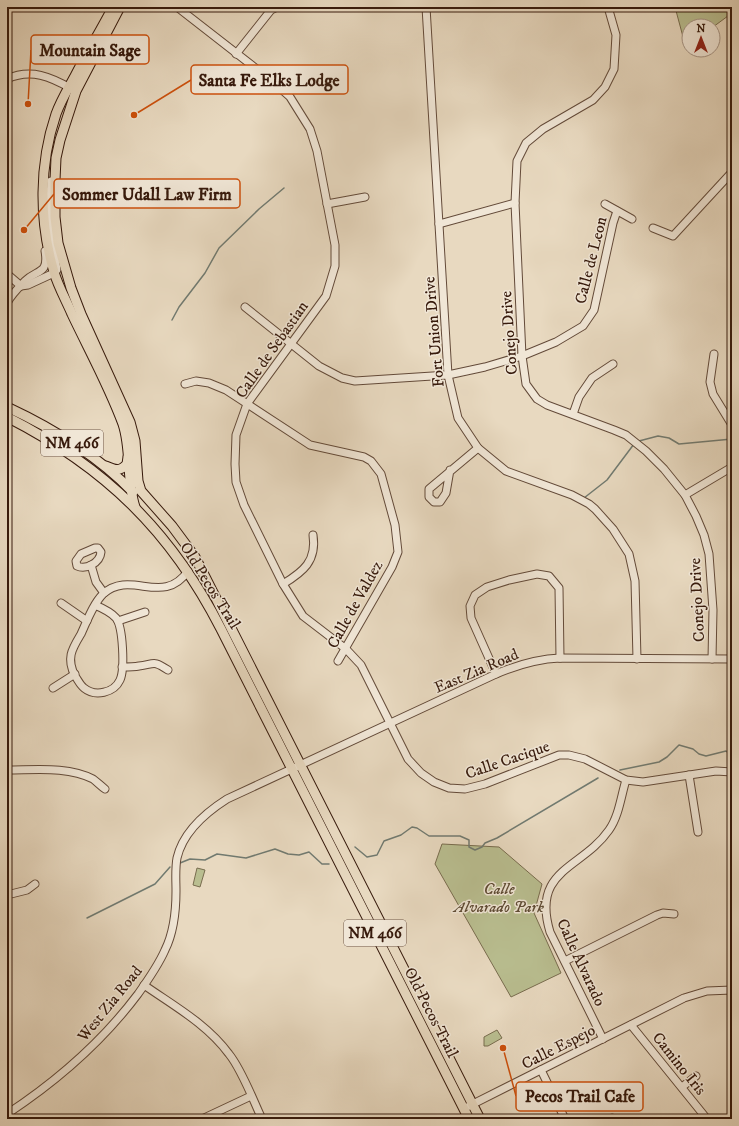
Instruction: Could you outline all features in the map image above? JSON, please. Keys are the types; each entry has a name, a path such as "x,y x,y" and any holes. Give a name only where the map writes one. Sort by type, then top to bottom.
{"main road":[{"name":"Old Pecos Trail","path":"113,7 72,89 56,158 55,217 58,243 69,281 81,314 130,422 135,442 138,481 141,491 182,538 195,556 480,1119"},
{"name":"Old Pecos Trail","path":"120,7 72,89 61,102 50,135 43,185 45,227 54,273 119,413 125,430 128,447 131,489 136,508 160,535 188,571 210,606 469,1119"},
{"name":"NM 466","path":"7,407 32,418 57,433 102,465 131,489 168,529 210,588"},
{"name":"NM 466","path":"7,417 36,432 83,462 114,487 136,508"},
{"path":"102,465 115,470 124,468 127,462 128,447"},
{"path":"188,571 197,574 224,612"}],"street":[{"name":"Calle de Sebastian","path":"177,7 272,81 290,97 310,129 317,151 335,245 335,266 326,296 247,404 236,435 236,482 244,505 283,584 303,616 346,649 361,665 390,722"},
{"path":"236,54 271,10 277,7"},
{"name":"Fort Union Drive","path":"426,7 448,375 458,418 478,448 506,471 572,495 589,504 614,529 629,554 635,581 637,658"},
{"name":"Conejo Drive","path":"608,7 616,35 614,69 605,86 593,100 543,129 526,143 517,161 515,203 522,356 526,384 537,399 547,405 626,435 646,450 685,495 704,535 709,554 713,610 712,659"},
{"path":"7,79 25,74 40,74 72,89"},
{"path":"7,274 21,286 28,285 54,273 57,270 58,265 51,228 49,205 51,179 56,158"},
{"path":"653,228 673,236 732,172"},
{"path":"7,303 25,281 41,272 46,263 40,214 43,185"},
{"path":"327,204 365,197"},
{"path":"438,224 515,203"},
{"name":"Calle de Leon","path":"606,204 632,220"},
{"name":"Calle de Leon","path":"245,307 319,366 342,378 354,380 448,375 485,367 522,356 556,342 583,326 594,310 613,223 618,211"},
{"path":"714,354 710,382 713,394 732,425"},
{"path":"573,414 579,397 592,378 613,364"},
{"name":"Calle de Valdez","path":"185,384 196,381 209,383 226,390 310,445 364,457 371,461 381,474 395,525 398,552 392,567 338,661"},
{"path":"450,470 478,448"},
{"path":"685,495 732,467"},
{"path":"283,584 298,576 309,564 315,546 313,535"},
{"path":"91,565 96,582 104,593"},
{"path":"95,605 112,614 118,621 121,636 122,675 118,684 105,693 86,690 81,686 70,660 73,648 95,605 104,593 125,585 165,588 172,586 181,580 188,571"},
{"path":"496,674 470,618 470,606 475,595 487,587 509,580 537,574 549,576 559,588 560,658"},
{"path":"151,587 165,592 187,583 196,584"},
{"path":"61,603 87,621"},
{"path":"118,621 145,612"},
{"name":"East Zia Road","path":"293,770 390,722 496,674 528,662 541,659 560,658 732,659"},
{"path":"122,667 140,666 153,663 168,670"},
{"path":"53,688 75,674"},
{"name":"Calle Cacique","path":"390,722 408,759 421,773 434,782 446,787 465,789 485,784 559,755 569,755 585,759 626,780 643,782 716,771 732,772"},
{"path":"7,770 51,770 80,773 95,780 105,789"},
{"name":"West Zia Road","path":"7,1114 51,1083 85,1054 119,1018 144,985 163,956 170,937 176,907 177,858 186,837 201,819 227,799 293,770"},
{"path":"688,775 698,832"},
{"name":"Calle Alvarado","path":"603,1039 550,932 546,917 545,905 552,883 559,874 597,843 610,829 615,821 626,780"},
{"path":"7,895 27,890 35,884"},
{"path":"565,961 657,915 674,914"},
{"path":"144,985 203,1026 218,1041 230,1055 262,1119"},
{"name":"Calle Espejo","path":"464,1108 695,994 714,990 732,990"},
{"name":"Camino Iris","path":"631,1025 707,1119"},
{"path":"541,1070 565,1119"},
{"path":"682,1087 696,1076"},
{"path":"202,1119 251,1096"}],"green space":[{"path":"675,7 732,7 732,13 721,21 721,18 681,18 681,29"},
{"name":"Calle Alvarado Park","path":"442,844 499,847 542,884 534,913 561,973 511,997 435,864"},
{"path":"197,868 205,870 200,887 193,885"},
{"path":"497,1030 502,1038 488,1046 484,1046 484,1037"}],"waterway":[{"path":"172,320 179,307 205,273 219,248 259,209 284,188"},
{"path":"639,441 658,436 669,438 679,444 732,439"},
{"path":"584,498 607,480 634,444"},
{"path":"620,770 659,762 667,757 679,745 693,749 699,754 706,756 726,751 732,756"},
{"path":"355,847 367,857 377,855 384,841 401,835 412,827 417,828 429,836 460,836 469,840 469,847 475,850 598,778"},
{"path":"180,863 190,859 205,860 217,854 246,858 275,849 288,854 299,855 309,852 322,864 329,864"},
{"path":"87,918 155,884 170,867"}],"place":[{"name":"Mountain Sage","path":"28,104"},
{"name":"Santa Fe Elks Lodge","path":"134,115"},
{"name":"Sommer Udall Law Firm","path":"24,230"},
{"name":"Pecos Trail Cafe","path":"503,1048"}]}
